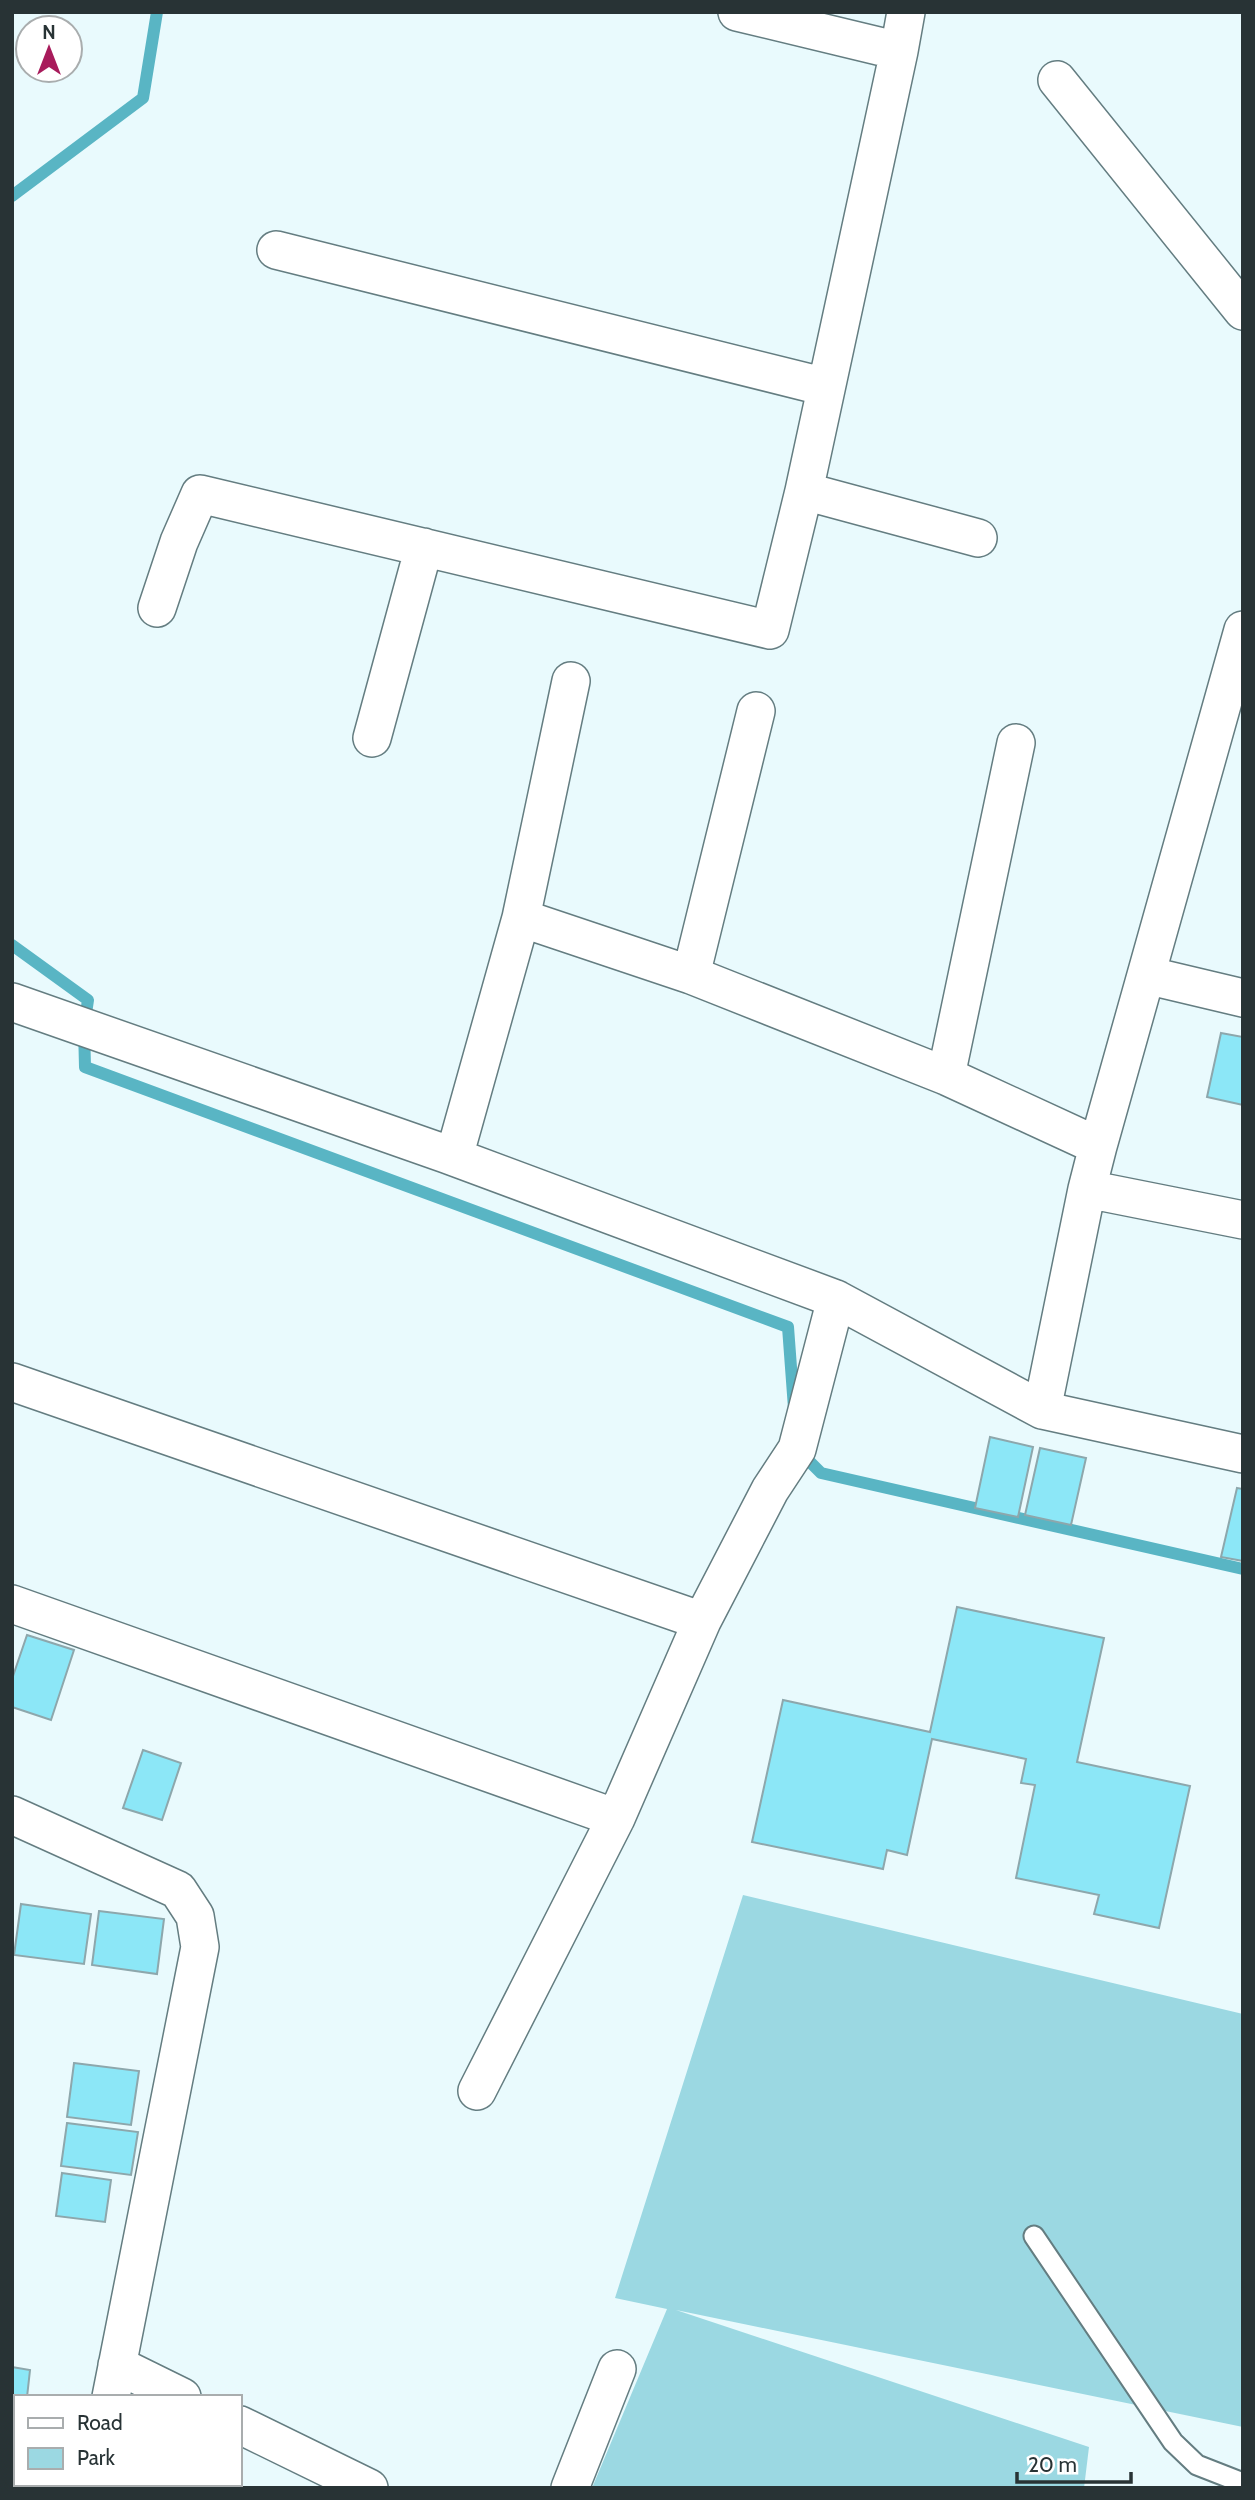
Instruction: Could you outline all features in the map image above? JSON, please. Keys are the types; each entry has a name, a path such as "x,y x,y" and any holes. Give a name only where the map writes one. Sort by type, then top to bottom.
{"street":[{"path":"737,12 899,51"},
{"path":"158,608 178,542 200,494 770,630 804,491 906,12"},
{"path":"1057,80 1243,311"},
{"path":"276,250 826,387"},
{"path":"804,491 978,538"},
{"path":"372,738 424,547"},
{"path":"1042,1410 1098,1146 1243,630"},
{"path":"454,1157 521,918 571,681"},
{"path":"691,975 756,711"},
{"path":"946,1076 1016,743"},
{"path":"521,918 691,975 946,1076 1098,1146"},
{"path":"1146,975 1243,998"},
{"path":"12,1002 454,1157 836,1299 1042,1410 1243,1454"},
{"path":"1087,1189 1243,1220"},
{"path":"477,2091 616,1818 702,1621 770,1490 797,1449 836,1299"},
{"path":"12,1382 702,1621"},
{"path":"12,1604 616,1818"},
{"path":"14,1824 178,1890 195,1916 200,1947 114,2381 174,2395"},
{"path":"570,2488 617,2369"},
{"path":"242,2426 369,2488"}],"lane":[{"path":"1034,2236 1173,2442 1197,2465 1243,2483"}],"green space":[{"path":"743,1895 1243,2014 1243,2427 676,2310 1089,2447 1084,2488 592,2488 667,2309 615,2298"}],"building":[{"path":"1221,1033 1243,1037 1243,1105 1207,1097"},
{"path":"990,1437 1033,1447 1018,1517 975,1508"},
{"path":"1040,1448 1086,1458 1071,1525 1025,1515"},
{"path":"1237,1488 1243,1489 1243,1561 1221,1557"},
{"path":"957,1607 1104,1638 1077,1762 1190,1786 1159,1928 1094,1914 1099,1895 1016,1878 1035,1785 1021,1783 1026,1759 932,1739 907,1855 887,1850 883,1869 752,1842 783,1700 930,1732"},
{"path":"27,1635 74,1650 51,1720 12,1707 12,1679"},
{"path":"143,1750 181,1763 162,1820 123,1808"},
{"path":"21,1904 91,1914 84,1964 14,1955"},
{"path":"99,1911 164,1919 157,1974 92,1965"},
{"path":"74,2063 139,2071 131,2125 67,2117"},
{"path":"67,2123 138,2132 131,2175 61,2166"},
{"path":"62,2173 111,2180 105,2222 56,2216"},
{"path":"12,2367 30,2370 27,2395 14,2395 12,2421"},
{"path":"201,2486 226,2486 225,2488"}],"waterway":[{"path":"12,196 143,98 157,12"},
{"path":"12,945 88,1000 84,1027 85,1067 788,1327 794,1408"},
{"path":"800,1452 821,1473 1243,1569"}]}
